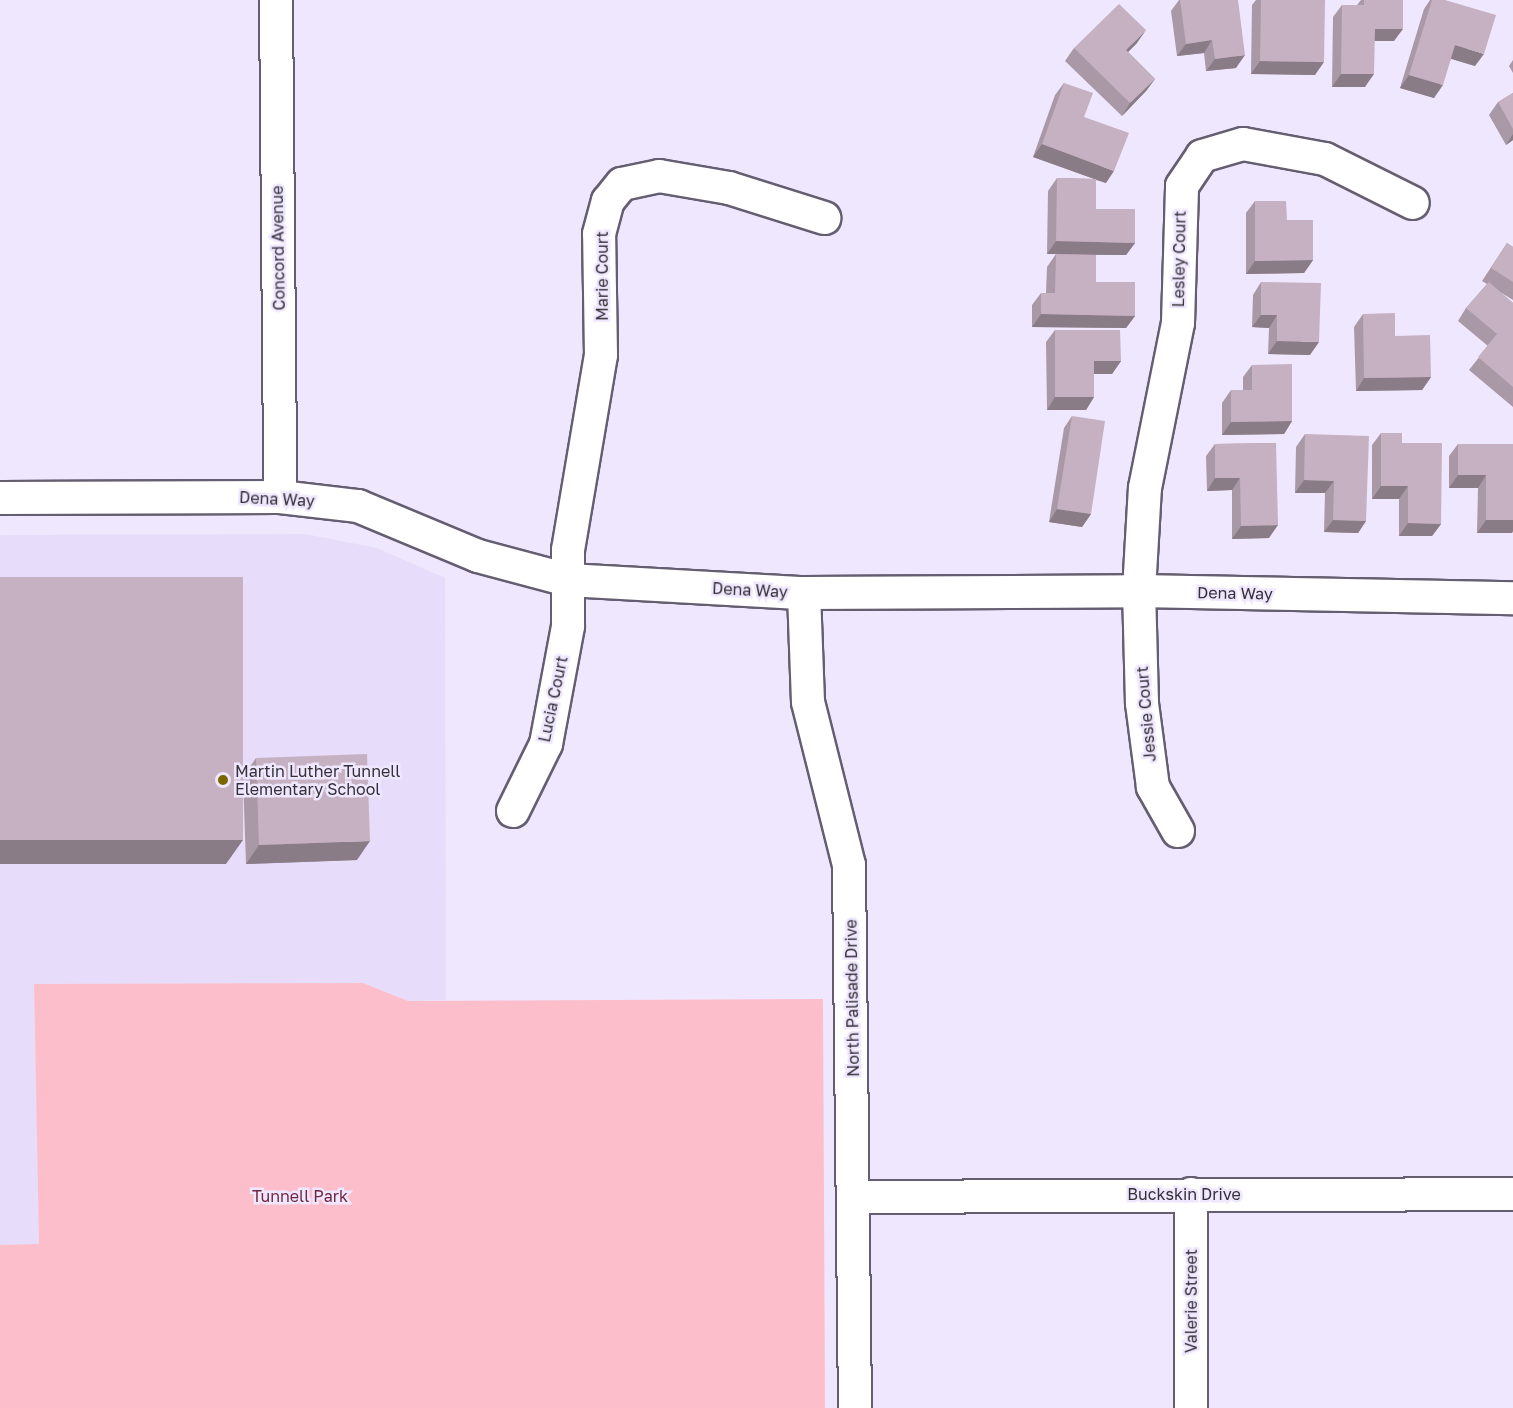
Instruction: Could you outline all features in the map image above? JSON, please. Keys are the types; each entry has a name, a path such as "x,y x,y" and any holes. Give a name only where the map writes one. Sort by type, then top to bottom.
{"street":[{"name":"Concord Avenue","path":"276,0 280,497"},
{"name":"Lesley Court","path":"1139,591 1145,488 1178,323 1177,229 1189,170 1212,151 1243,144 1325,159 1413,204"},
{"name":"Marie Court","path":"568,580 568,550 601,355 598,234 608,201 622,184 659,176 729,188 824,218"},
{"name":"Dena Way","path":"0,498 280,497 358,506 478,556 568,580 804,593 1139,591 1513,598"},
{"name":"Lucia Court","path":"513,811 546,744 568,626 568,580"},
{"name":"Jessie Court","path":"1139,591 1142,703 1153,787 1178,831"},
{"name":"North Palisade Drive","path":"804,593 808,702 849,865 856,1197 855,1408"},
{"name":"Valerie Street","path":"1191,1194 1191,1408"},
{"name":"Buckskin Drive","path":"856,1197 1513,1194"}],"shaded area":[{"name":"Martin Luther Tunnell Elementary School","path":"305,534 377,548 445,578 446,1000 408,1001 363,983 34,984 39,1245 0,1245 0,535"}],"green space":[{"name":"Tunnell Park","path":"363,983 408,1001 823,999 825,1408 0,1408 0,1245 39,1244 34,984"}],"building":[{"path":"1180,0 1238,0 1245,55 1215,59 1212,40 1186,44"},
{"path":"1261,0 1325,0 1324,62 1260,61"},
{"path":"1364,0 1403,0 1403,29 1375,29 1374,74 1341,74 1342,5 1364,5"},
{"path":"1432,0 1445,0 1496,15 1484,54 1455,45 1443,85 1409,75"},
{"path":"1119,4 1146,30 1126,50 1155,79 1130,103 1074,48"},
{"path":"1064,83 1093,93 1084,117 1129,133 1114,171 1042,144"},
{"path":"1513,93 1513,129 1498,102"},
{"path":"1057,178 1096,179 1096,209 1135,209 1135,243 1056,241"},
{"path":"1255,201 1286,201 1287,220 1313,220 1313,260 1255,261"},
{"path":"1507,243 1513,247 1513,282 1491,268"},
{"path":"1056,254 1096,255 1096,282 1135,282 1135,316 1041,314 1041,293 1055,293"},
{"path":"1261,282 1321,283 1319,342 1277,341 1277,315 1261,315"},
{"path":"1489,282 1513,303 1513,387 1478,357 1497,334 1466,308"},
{"path":"1395,313 1395,336 1430,335 1431,377 1364,378 1363,314"},
{"path":"1055,330 1120,330 1121,361 1094,361 1094,397 1055,397"},
{"path":"1292,364 1292,421 1231,422 1231,390 1252,390 1252,365"},
{"path":"1072,416 1105,421 1091,514 1057,509"},
{"path":"1381,433 1402,433 1402,443 1442,443 1441,524 1408,523 1408,486 1381,486"},
{"path":"1305,434 1369,436 1366,521 1333,520 1334,481 1304,480"},
{"path":"1276,443 1278,525 1241,526 1240,478 1215,478 1215,444"},
{"path":"1458,444 1513,444 1513,520 1486,520 1486,475 1458,475"},
{"path":"0,577 243,577 243,840 0,840"},
{"path":"367,754 370,841 259,845 256,758"}],"place":[{"name":"Martin Luther Tunnell Elementary School","path":"223,780"}]}
